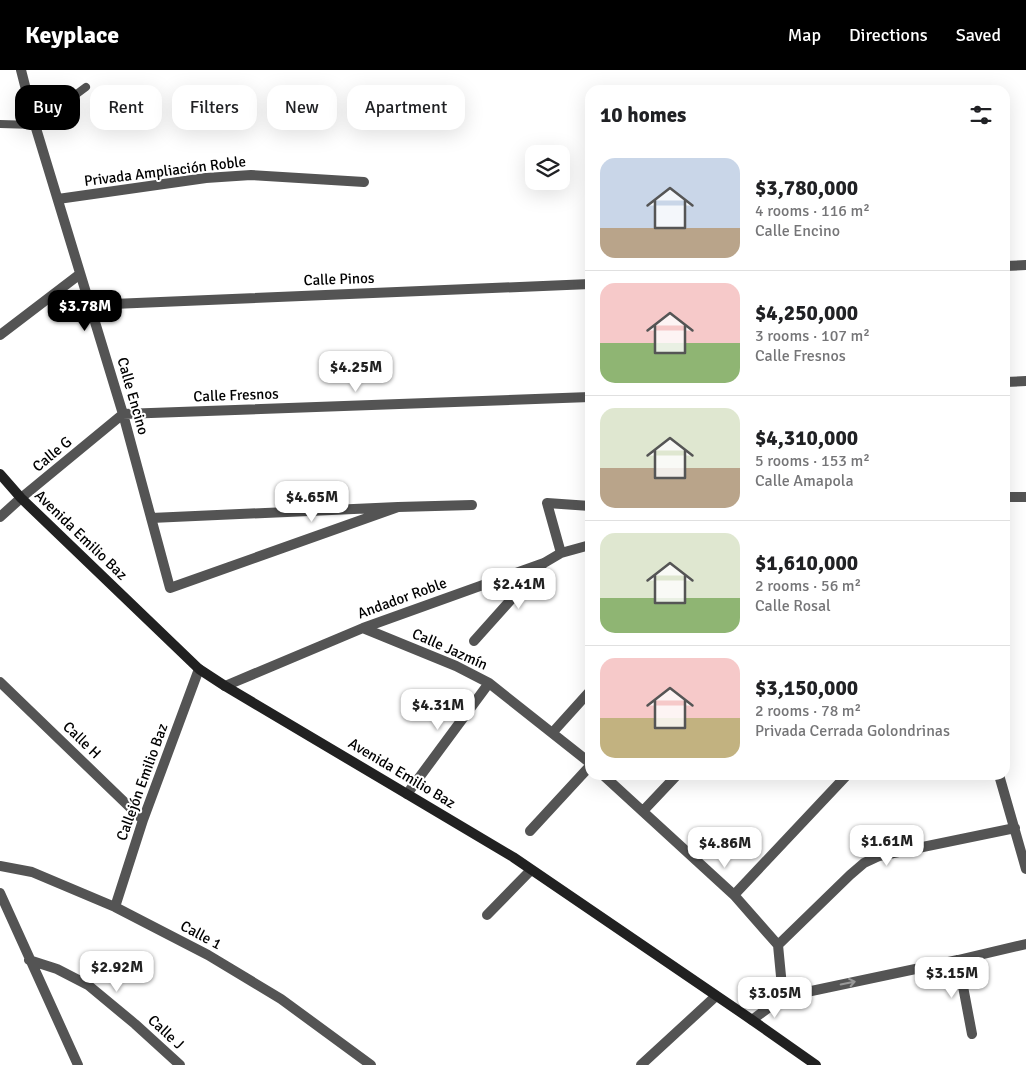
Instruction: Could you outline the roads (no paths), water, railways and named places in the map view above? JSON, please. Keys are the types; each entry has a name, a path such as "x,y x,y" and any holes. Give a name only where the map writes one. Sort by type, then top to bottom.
{"street":[{"name":"Calle Encino","path":"21,70 25,85"},
{"name":"Calle Encino","path":"37,130 123,414 170,588 398,506"},
{"name":"Privada Ampliación Roble","path":"58,199 206,178 251,175 364,182"},
{"path":"1010,266 1026,265"},
{"path":"0,335 5,326 80,274"},
{"name":"Calle Pinos","path":"89,305 585,284"},
{"path":"1010,382 1026,381"},
{"name":"Calle Fresnos","path":"123,414 585,397"},
{"name":"Calle G","path":"0,517 123,414"},
{"name":"Avenida Emilio Baz","path":"0,474 21,498 199,668 531,870 816,1065"},
{"path":"1010,497 1026,496"},
{"path":"561,553 547,503 585,506"},
{"path":"151,518 398,506 472,505"},
{"name":"Andador Roble","path":"226,686 363,628 544,563 561,553 585,546"},
{"path":"474,641 544,563"},
{"name":"Calle Jazmín","path":"363,628 456,666 489,683 553,732 585,761"},
{"name":"Callejón Emilio Baz","path":"115,907 143,820 199,668"},
{"name":"Calle H","path":"0,682 143,820"},
{"path":"407,794 489,683"},
{"path":"553,732 585,697"},
{"path":"530,831 585,770"},
{"path":"609,780 734,895 778,945 783,997"},
{"path":"643,811 672,780"},
{"path":"734,895 842,780"},
{"path":"1001,780 1026,869"},
{"path":"778,945 850,875 864,864 879,856 1015,828"},
{"name":"Calle 1","path":"0,866 32,872 115,907 208,955 273,994 371,1065"},
{"path":"487,915 531,870"},
{"path":"0,893 78,1065"},
{"path":"752,1020 783,997 1026,944"},
{"name":"Calle J","path":"30,960 57,969 88,985 180,1065"},
{"path":"958,960 972,1034"},
{"path":"641,1065 716,996"}],"lane":[{"path":"80,91 86,87"},
{"path":"0,124 15,124"}]}
